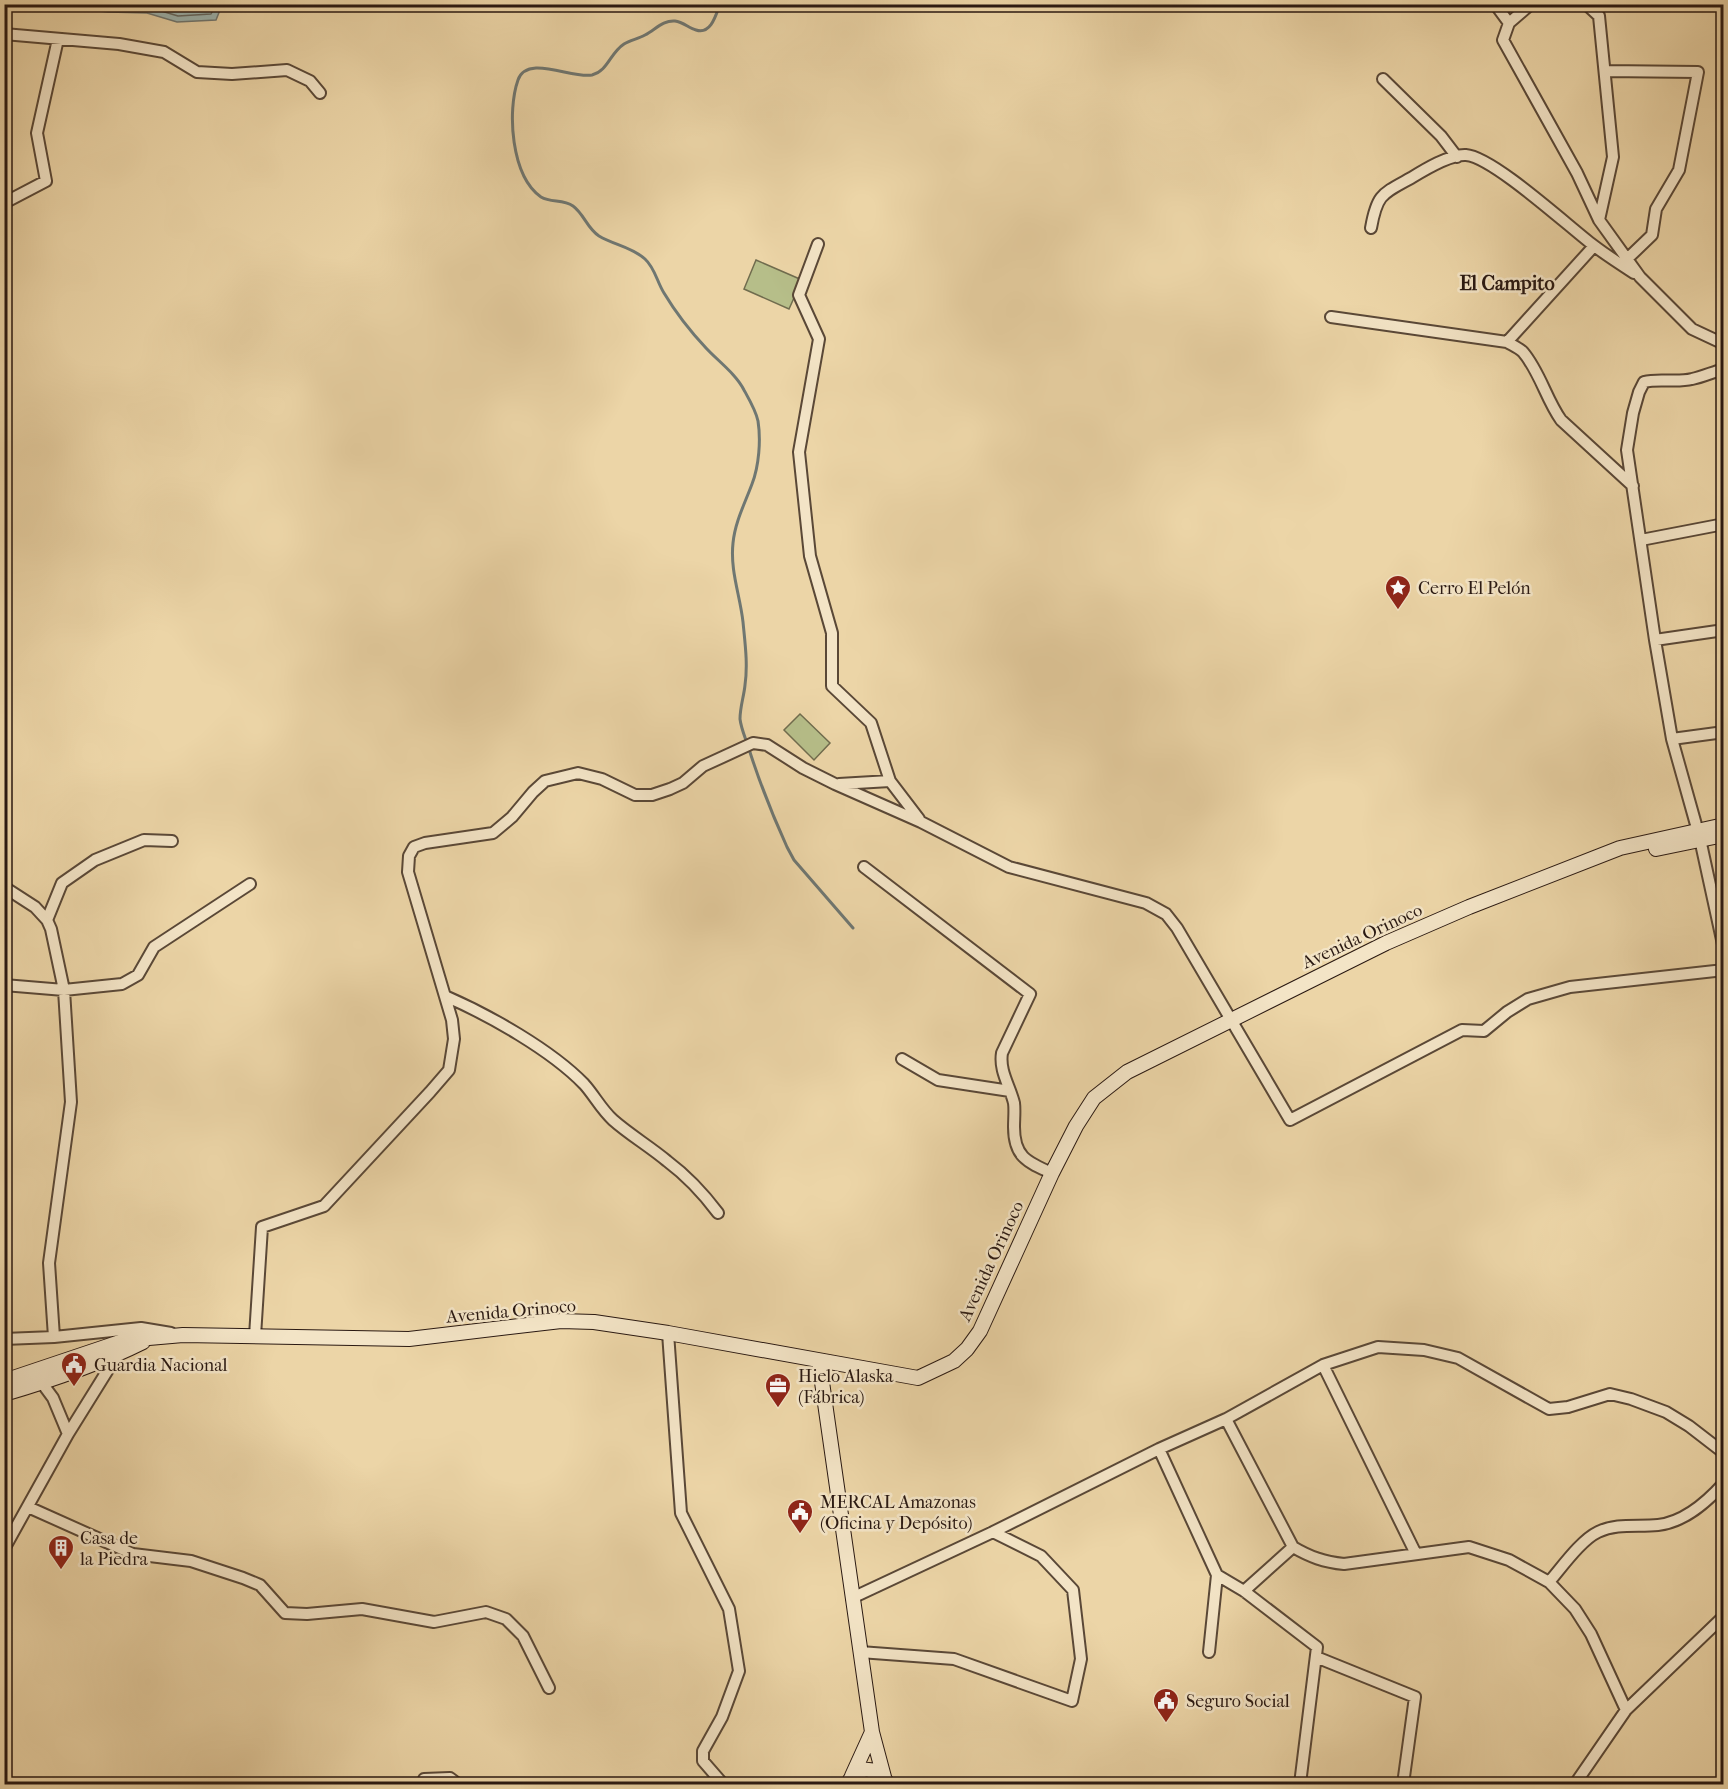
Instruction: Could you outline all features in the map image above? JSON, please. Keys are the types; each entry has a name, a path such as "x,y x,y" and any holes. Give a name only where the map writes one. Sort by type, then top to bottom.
{"main road":[{"name":"Avenida Orinoco","path":"1698,835 1724,825"},
{"name":"Avenida Orinoco","path":"4,1394 126,1340 183,1335 409,1339 561,1321 594,1322 668,1333 918,1378 954,1361 967,1349 980,1331 1052,1173 1082,1117 1094,1098 1127,1072 1386,943 1469,906 1620,848 1698,835 1724,835"},
{"name":"Avenida Orinoco","path":"4,1381 38,1378 117,1355 150,1338"},
{"path":"819,1361 872,1732 886,1781"},
{"path":"849,1782 872,1732"},
{"path":"849,1782 854,1775 866,1769 879,1773 886,1781"}],"street":[{"path":"1496,4 1509,23"},
{"path":"1531,4 1509,23 1503,40 1577,173 1599,219 1640,277 1692,329 1724,344"},
{"path":"1586,4 1599,16 1613,157 1599,219"},
{"path":"4,34 119,44 164,52 197,72 232,74 287,70 310,81 320,93"},
{"path":"4,203 46,181 37,133 58,39"},
{"path":"1605,71 1698,72 1678,170 1656,209 1652,235 1627,259"},
{"path":"1383,79 1441,136 1457,156"},
{"path":"1371,228 1374,208 1382,195 1430,167 1457,156 1466,155 1482,160 1543,204 1594,246 1640,277"},
{"path":"818,244 799,296 819,339 800,452 810,556 832,633 832,686 871,723 890,781 921,822"},
{"path":"1507,342 1594,246"},
{"path":"1331,318 1507,342 1522,350 1561,420 1633,486"},
{"path":"1724,369 1692,379 1644,382 1633,413 1628,450 1655,640 1672,739 1698,835 1724,949"},
{"path":"1641,540 1724,524"},
{"path":"1655,640 1724,630"},
{"path":"1672,739 1724,732"},
{"path":"255,1336 262,1227 324,1206 449,1070 454,1039 452,1020 408,872 409,856 414,847 425,843 493,833 512,817 545,781 561,776 578,773 602,779 635,795 652,795 683,783 703,766 753,744 767,745 803,768 921,822 1009,867 1146,903 1166,914 1178,928 1290,1120 1462,1030 1484,1031 1507,1012 1528,999 1570,987 1724,970"},
{"path":"835,784 890,781"},
{"path":"47,920 62,883 95,860 144,840 172,841"},
{"path":"864,867 1030,994 1002,1053 1000,1062 1014,1104 1014,1143 1021,1154 1032,1164 1052,1173"},
{"path":"4,985 64,990 122,984 138,975 154,947 250,884"},
{"path":"4,887 35,907 47,920 64,990 71,1102 49,1263 54,1337"},
{"path":"445,996 475,1009 553,1058 584,1084 611,1118 667,1160 701,1191 718,1213"},
{"path":"902,1059 938,1080 1010,1091"},
{"path":"4,1340 141,1328 183,1335"},
{"path":"668,1333 681,1513 729,1609 739,1671 722,1717 703,1751 703,1761 723,1785"},
{"path":"4,1549 68,1434 126,1340"},
{"path":"852,1598 993,1532 1159,1449 1226,1419 1323,1365 1378,1347 1424,1350 1458,1358 1549,1410 1568,1407 1610,1394 1631,1399 1665,1412 1689,1426 1724,1453"},
{"path":"1323,1365 1416,1554"},
{"path":"38,1378 53,1398 68,1434"},
{"path":"1226,1419 1293,1547 1310,1557 1328,1563 1344,1564 1469,1547 1509,1560 1549,1582 1575,1609 1591,1634 1626,1710"},
{"path":"1159,1449 1217,1575 1209,1652"},
{"path":"1549,1582 1595,1533 1613,1526 1660,1525 1675,1521 1695,1510 1724,1483"},
{"path":"28,1507 133,1554 191,1561 260,1585 285,1613 308,1614 362,1609 434,1622 486,1612 506,1619 523,1636 549,1688"},
{"path":"860,1652 954,1659 1072,1701 1081,1659 1073,1590 1041,1556 993,1532"},
{"path":"1244,1591 1293,1547"},
{"path":"1217,1575 1244,1591 1317,1647 1300,1785"},
{"path":"1575,1785 1626,1710 1721,1622"},
{"path":"1316,1657 1415,1697 1403,1785"},
{"path":"424,1779 450,1778 458,1785"}],"green space":[{"path":"756,260 802,280 789,309 744,289"},
{"path":"800,714 830,743 814,760 784,730"}],"water":[{"path":"70,4 222,5 216,20 177,22 147,13 71,8"}],"waterway":[{"path":"720,4 712,23 706,30 696,30 675,21 667,22 624,44 602,70 592,75 540,68 523,72 518,80 513,108 514,142 523,174 541,197 573,206 599,236 640,255 648,263 678,315 700,342 736,379 754,409 759,428 758,461 736,528 732,553 746,654 746,677 740,719 766,797 794,860 853,928"}],"place":[{"name":"Cerro El Pelón","path":"1398,611"},
{"name":"Guardia Nacional","path":"74,1388"},
{"name":"Hielo Alaska (Fábrica)","path":"778,1409"},
{"name":"MERCAL Amazonas (Oficina y Depósito)","path":"800,1535"},
{"name":"Casa de la Piedra","path":"61,1571"},
{"name":"Seguro Social","path":"1166,1724"}],"district":[{"name":"El Campito","path":"1507,283"}]}
